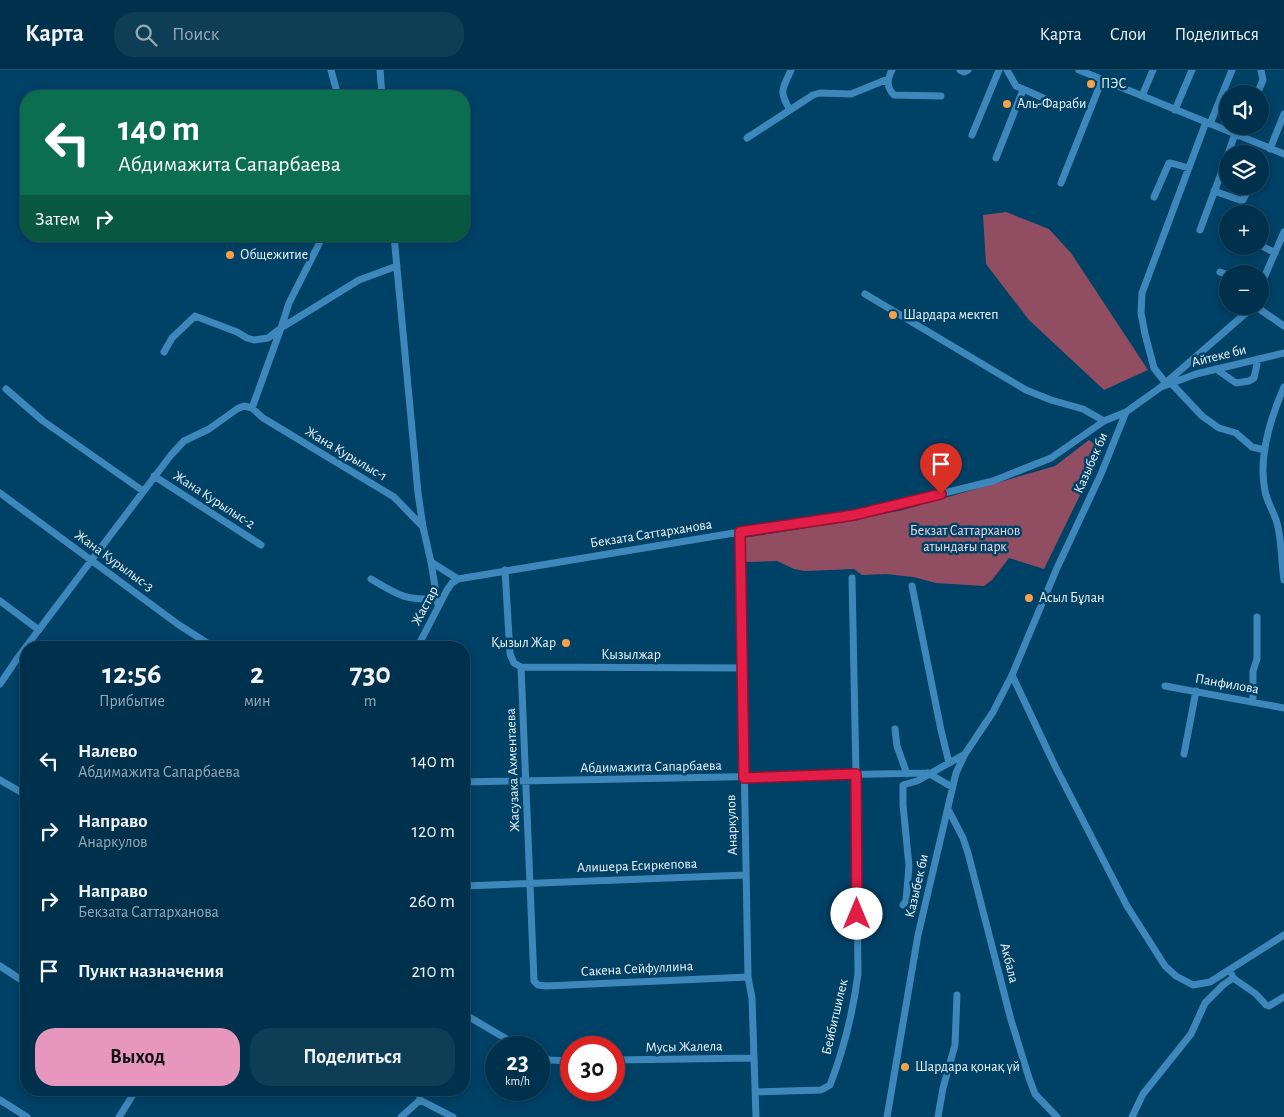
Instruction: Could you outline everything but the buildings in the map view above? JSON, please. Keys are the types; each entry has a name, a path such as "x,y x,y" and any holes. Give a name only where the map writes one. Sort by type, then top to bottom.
{"street":[{"path":"332,70 337,90"},
{"path":"380,70 382,90"},
{"path":"790,110 783,98 782,88 791,70"},
{"path":"892,70 888,79 888,86 894,95 941,96"},
{"path":"960,70 964,72 968,70"},
{"path":"972,135 999,70"},
{"path":"1007,70 1013,84 1057,104"},
{"path":"1079,70 1219,128"},
{"path":"1142,96 1153,70"},
{"path":"1175,110 1192,70"},
{"path":"1232,70 1189,168 1142,293 1141,313 1154,368 1165,384 1219,428 1236,433 1252,447 1265,450"},
{"path":"1260,85 1262,80 1261,70"},
{"path":"747,138 813,95 820,93 851,94 888,79"},
{"path":"1061,183 1102,80"},
{"path":"996,158 1023,90"},
{"path":"1270,148 1284,114"},
{"path":"1232,145 1237,135 1283,152"},
{"path":"1154,197 1169,163 1189,168"},
{"path":"1200,230 1219,178"},
{"path":"1214,191 1219,193"},
{"path":"1226,195 1243,200 1246,195"},
{"path":"1269,267 1284,232"},
{"path":"31,641 154,476 184,441 209,429 237,409 244,406 252,408 289,303 320,242"},
{"path":"372,579 404,597 414,600 438,602 423,527 395,242"},
{"path":"1269,250 1275,253"},
{"path":"164,352 172,338 195,316 238,332 247,338 254,340 268,338 281,328 360,280 397,266"},
{"path":"866,294 1026,390 1051,400 1083,409 1104,421"},
{"path":"1126,412 1165,384 1244,315"},
{"path":"1269,315 1284,326"},
{"name":"Айтеке би","path":"1165,384 1196,374 1284,353"},
{"path":"1216,369 1236,383 1249,381 1254,378 1258,359"},
{"path":"1284,387 1273,414 1265,450 1264,476 1265,492 1277,524 1284,580"},
{"path":"6,389 43,421 144,491"},
{"name":"Жана Курылыс-1","path":"252,408 263,418 394,497 423,527"},
{"name":"Бекзата Саттарханова","path":"458,579 854,515 993,481 1052,458 1104,421 1126,412"},
{"name":"Казыбек би","path":"887,1117 918,935 956,773 965,754 993,712 1012,675 1126,412"},
{"name":"Жана Курылыс-2","path":"154,476 260,545"},
{"name":"Жана Курылыс-3","path":"0,493 179,625 204,641"},
{"name":"Анаркулов","path":"740,532 748,977 752,998 756,1117"},
{"path":"431,562 458,579"},
{"name":"Жасузака Ахментаева","path":"505,570 510,654 514,663 521,667 533,974"},
{"name":"Бейбитшилек","path":"755,1092 821,1090 830,1086 854,1000 858,974 852,578"},
{"name":"Жастар","path":"420,641 438,602 452,583 458,579"},
{"path":"912,586 940,730 949,763"},
{"path":"0,600 39,630"},
{"path":"1253,702 1253,670 1257,658 1256,617"},
{"path":"0,684 19,656"},
{"name":"Кызылжар","path":"521,667 742,668"},
{"path":"1012,675 1055,766 1127,906 1165,966 1176,976 1193,985 1210,982 1284,935"},
{"name":"Панфилова","path":"1165,686 1284,708"},
{"path":"1184,754 1196,691"},
{"path":"895,729 897,746 906,774"},
{"path":"903,904 906,900 909,866 903,785 917,781 928,773 965,754"},
{"path":"928,773 952,787"},
{"name":"Абдимажита Сапарбаева","path":"470,782 928,773"},
{"path":"0,780 20,792"},
{"name":"Акбала","path":"948,809 963,838 968,853 1006,1001 1029,1078 1035,1094 1057,1117"},
{"name":"Алишера Есиркепова","path":"470,886 746,875"},
{"path":"0,966 20,979"},
{"path":"1230,970 1233,978 1256,994 1266,1006 1284,997"},
{"name":"Сакена Сейфуллина","path":"533,974 534,981 538,985 546,986 748,977"},
{"path":"1132,1117 1143,1094 1191,1034 1205,1002 1233,978"},
{"path":"938,1117 943,1088 955,1045 958,995"},
{"path":"470,1018 502,1036"},
{"name":"Мусы Жалела","path":"625,1060 754,1058"},
{"path":"119,1117 132,1096"},
{"path":"401,1117 420,1100 420,1096"},
{"path":"0,1100 27,1117"},
{"path":"420,1100 452,1117"}],"green space":[{"path":"1006,212 1049,229 1071,253 1148,370 1104,390 1029,320 986,264 983,215"},
{"name":"Бекзат Саттарханов атындағы парк","path":"1089,440 1102,450 1044,569 1009,558 992,580 984,586 936,583 913,577 886,574 862,575 854,569 805,571 794,569 777,561 745,562 743,538 838,523 903,510 1055,466"}],"place":[{"name":"ПЭС","path":"1091,84"},
{"name":"Аль-Фараби","path":"1007,104"},
{"name":"Общежитие","path":"230,255"},
{"name":"Шардара мектеп","path":"893,315"},
{"name":"Асыл Бұлан","path":"1029,598"},
{"name":"Қызыл Жар","path":"566,643"},
{"name":"Шардара қонақ үй","path":"905,1067"}],"route":[{"path":"857,914 856,774 744,778 740,532 854,515 941,494"}]}
